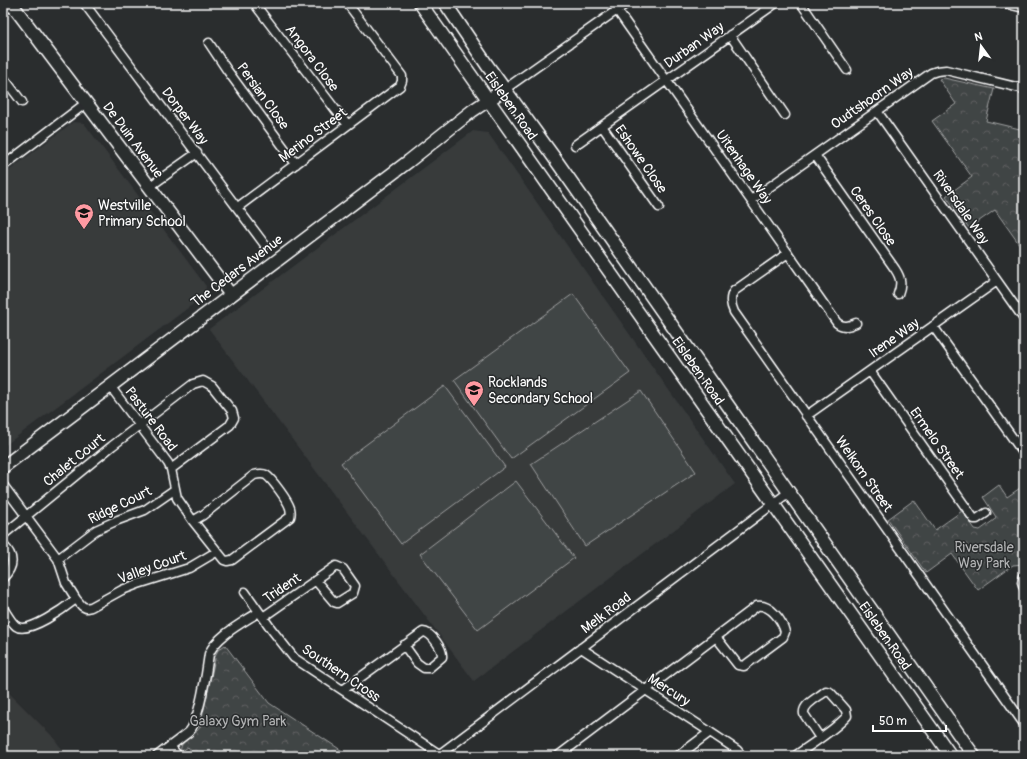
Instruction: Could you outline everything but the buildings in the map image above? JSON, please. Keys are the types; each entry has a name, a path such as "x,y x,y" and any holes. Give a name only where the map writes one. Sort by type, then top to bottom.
{"main road":[{"name":"Eisleben Road","path":"420,3 951,756"},
{"name":"Eisleben Road","path":"445,3 487,65 554,156 974,756"},
{"name":"De Duin Avenue","path":"10,5 231,295"},
{"name":"The Cedars Avenue","path":"3,467 409,161 472,111 505,89"}],"street":[{"name":"Dorper Way","path":"84,3 266,245"},
{"name":"Merino Street","path":"238,207 400,86 402,76 348,3"},
{"path":"505,89 615,6 627,3"},
{"name":"Durban Way","path":"666,81 776,3"},
{"path":"801,3 847,70"},
{"path":"1003,3 1024,8"},
{"name":"Uitenhage Way","path":"615,6 666,81 837,323 841,326 856,323"},
{"name":"Angora Close","path":"257,7 348,125"},
{"path":"730,35 785,115"},
{"name":"Persian Close","path":"209,43 296,164"},
{"name":"Oudtshoorn Way","path":"751,200 925,76 937,71 946,70 1024,89"},
{"path":"3,77 22,102"},
{"name":"Eshowe Close","path":"575,145 666,81"},
{"path":"3,166 86,103"},
{"name":"Riversdale Way","path":"877,111 1024,319"},
{"name":"Eshowe Close","path":"602,126 659,207"},
{"path":"149,187 197,153"},
{"name":"Ceres Close","path":"815,155 895,269 901,282 901,287 898,294"},
{"name":"Welkom Street","path":"788,253 734,291 731,302 734,312 1024,724"},
{"name":"Irene Way","path":"806,416 998,281"},
{"path":"934,326 1024,454"},
{"name":"Ermelo Street","path":"870,371 974,519 977,519 986,512"},
{"name":"Chalet Court","path":"3,534 139,425 193,384 203,381 212,386 232,411 234,418 230,425 171,469"},
{"name":"Pasture Road","path":"110,386 168,463 171,469 174,490 182,507 216,552"},
{"path":"193,521 203,515 254,475 260,474 269,478 289,505 291,511 290,518 232,560 224,560 216,552"},
{"path":"3,485 58,559 66,583 76,599 54,615 26,628 20,628 15,625 3,608"},
{"name":"Ridge Court","path":"58,559 96,530 145,510 174,490"},
{"name":"Melk Road","path":"441,755 789,492"},
{"path":"3,545 11,555 12,564 8,573 3,578"},
{"name":"Valley Court","path":"76,599 82,606 86,608 91,607 122,590 189,568 216,552"},
{"name":"Trident","path":"157,756 192,728 197,713 211,648 222,637 316,581 330,570 338,567 343,569 354,583 355,588 353,593 337,602 334,602 316,581"},
{"path":"1024,576 1022,582 1024,588"},
{"name":"Southern Cross","path":"245,592 294,658 441,755"},
{"path":"558,756 757,606 763,605 770,608 784,626 785,632 782,637 744,666 738,665 716,637"},
{"path":"343,690 420,633 426,632 430,635 442,651 442,657 429,668 424,668 417,663 404,645"},
{"name":"Mercury","path":"581,648 737,750 742,756"},
{"path":"796,756 820,738 844,720 848,714 830,692 826,692 805,706 803,711 820,738"},
{"path":"678,756 710,732"},
{"path":"170,746 178,756"}],"shaded area":[{"name":"Westville Primary School","path":"73,122 84,123 206,286 204,296 3,447 3,175"},
{"name":"Rocklands Secondary School","path":"473,131 488,133 735,484 474,681 209,329"},
{"path":"3,687 53,737 67,756 3,756"}],"green space":[{"path":"944,78 994,89 986,121 1024,130 1024,251 995,210 969,228 946,196 972,177 932,121 956,104 939,79"},
{"path":"573,294 630,373 511,459 454,380"},
{"path":"445,386 505,467 401,544 341,463"},
{"path":"641,391 696,472 585,546 531,464"},
{"path":"516,481 574,558 478,630 420,554"},
{"name":"Riversdale Way Park","path":"999,485 1007,497 1023,486 1024,487 1024,564 1013,565 978,590 952,554 926,573 888,519 914,500 935,530 962,511 975,529 980,530 996,517 983,497"},
{"name":"Galaxy Gym Park","path":"225,645 269,703 350,756 195,756 188,747 181,752 182,745 185,741 200,727 216,654 218,650"}],"place":[{"name":"Westville Primary School","path":"84,230"},
{"name":"Rocklands Secondary School","path":"474,407"}]}
